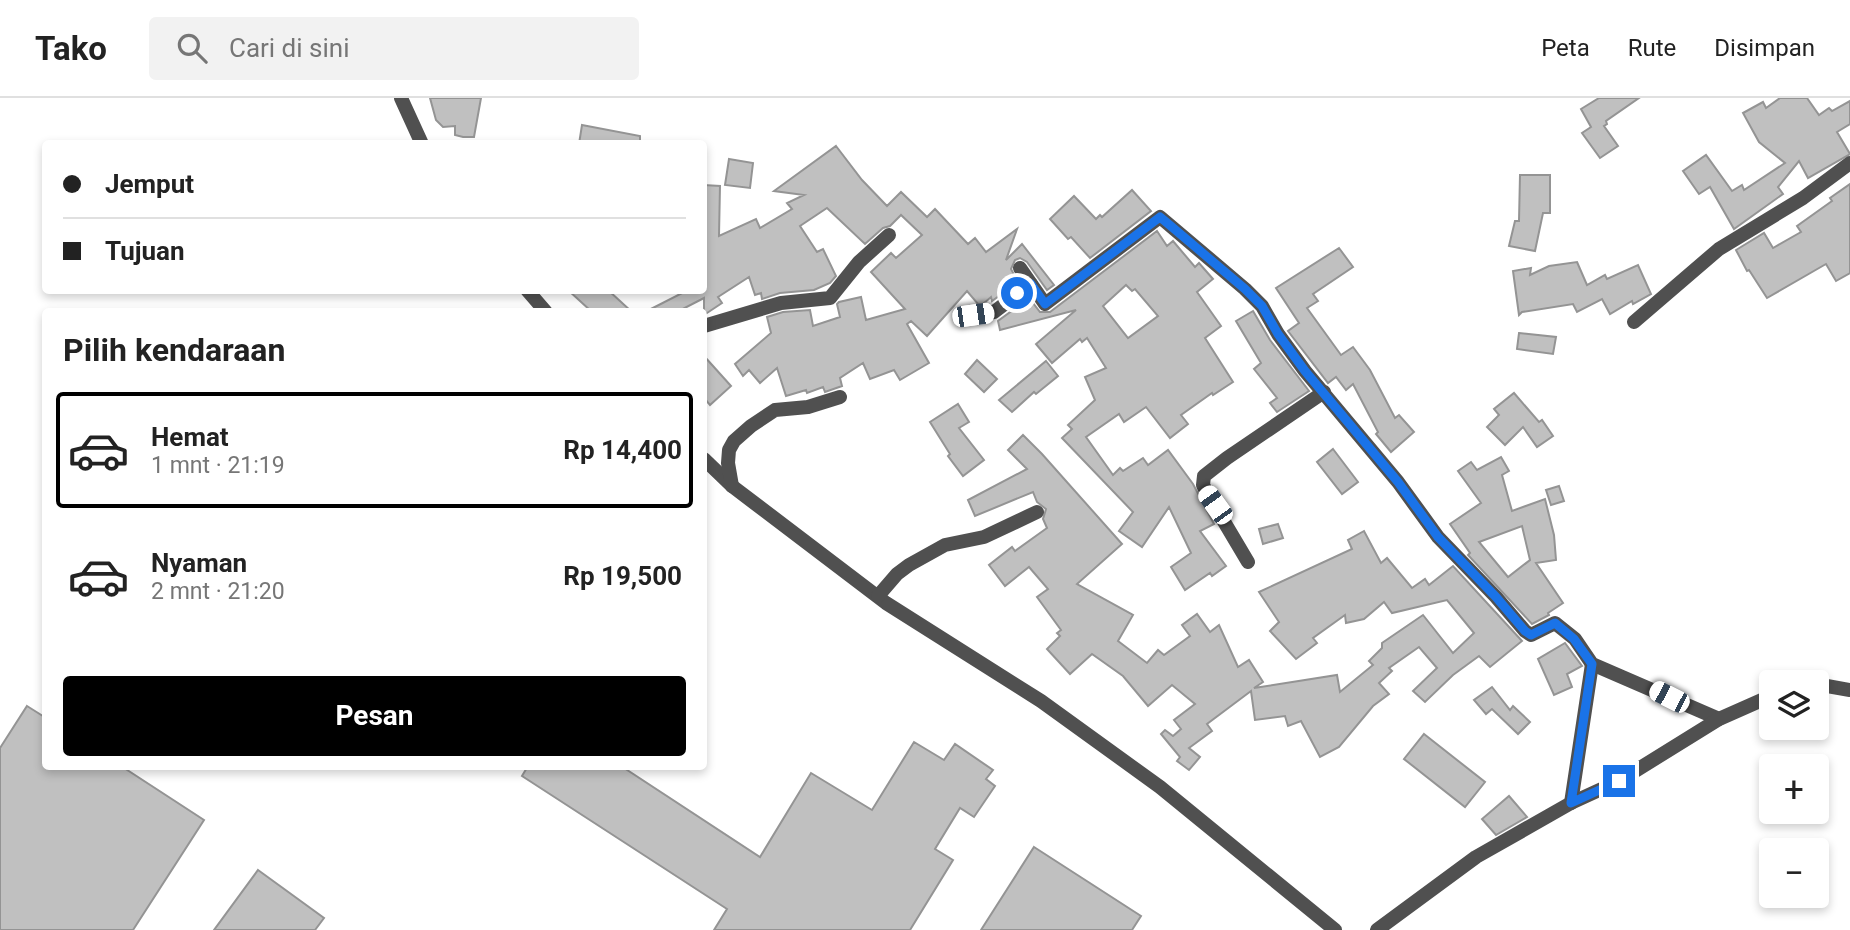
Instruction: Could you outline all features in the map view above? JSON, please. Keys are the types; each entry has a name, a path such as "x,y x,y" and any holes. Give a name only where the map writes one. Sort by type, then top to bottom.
{"street":[{"path":"401,98 420,140"},
{"path":"1634,322 1719,249 1803,198 1850,163"},
{"path":"1020,268 1045,304 1160,217 1262,306 1293,355 1398,482 1438,537 1525,631 1531,635 1555,623 1574,639 1592,664 1719,719"},
{"path":"707,325 781,303 830,298 859,262 889,235"},
{"path":"970,315 993,312 1031,284"},
{"path":"530,294 543,308"},
{"path":"1248,562 1207,493 1203,485 1204,476 1324,392"},
{"path":"732,486 729,450 734,441 751,426 775,410 808,407 840,397"},
{"path":"707,462 732,486 878,596 1041,701 1160,787 1335,930"},
{"path":"878,596 897,574 946,545 984,537 1037,512"},
{"path":"1571,803 1592,664"},
{"path":"1829,686 1850,690"},
{"path":"1377,930 1476,857 1571,803 1619,781 1719,719 1759,701"}],"building":[{"path":"430,98 481,98 474,137 455,135 455,126 443,127 436,120"},
{"path":"1599,98 1639,98 1606,121 1604,126 1618,146 1600,158 1582,133 1591,127 1581,109"},
{"path":"1780,98 1807,98 1819,115 1829,108 1832,111 1850,101 1850,124 1837,132 1850,154 1808,178 1799,161 1778,187 1783,194 1734,229 1710,187 1699,194 1683,171 1706,155 1732,191 1742,185 1744,190 1785,163 1759,142 1743,113 1763,102 1766,108"},
{"path":"582,125 640,136 640,140 580,140"},
{"path":"836,146 862,180 887,206 901,192 927,217 935,209 968,244 975,238 986,252 1017,229 1006,260 1022,244 1054,285 1047,290 1027,262 1020,258 1015,260 1011,269 1018,282 992,301 991,297 983,304 978,304 967,291 927,336 911,321 907,324 929,363 900,380 894,370 870,379 863,363 840,378 842,386 825,392 823,387 786,396 777,368 760,383 749,370 743,376 735,364 771,333 767,317 783,312 810,310 813,326 840,317 837,304 839,302 861,297 866,320 905,309 871,272 891,253 896,258 922,235 901,215 865,244 827,208 800,226 817,252 823,249 836,276 830,283 814,290 780,293 762,299 761,293 755,295 749,277 718,297 722,303 707,313 704,298 685,308 653,308 680,294 707,294 707,185 720,186 719,236 756,219 760,228 792,209 787,203 804,195 774,191"},
{"path":"729,159 753,163 750,188 725,185"},
{"path":"1520,175 1550,175 1550,213 1543,213 1535,251 1509,246 1515,221 1519,221"},
{"path":"1850,184 1850,273 1836,281 1826,264 1767,298 1749,270 1747,271 1736,250 1764,233 1773,248 1801,232 1797,226 1832,201 1830,198"},
{"path":"1132,190 1151,211 1090,258 1050,219 1074,196 1096,219 1100,215 1102,217"},
{"path":"1157,231 1167,246 1173,241 1195,267 1199,263 1213,279 1197,292 1221,326 1205,338 1233,382 1181,415 1188,424 1170,438 1146,407 1124,422 1119,414 1086,437 1113,475 1120,468 1123,471 1143,458 1148,465 1168,450 1193,484 1214,524 1200,531 1226,566 1212,576 1210,573 1185,590 1171,567 1191,553 1169,507 1142,547 1119,531 1133,512 1062,438 1072,429 1068,425 1095,400 1085,377 1106,368 1087,338 1082,342 1080,339 1052,363 1036,344 1076,310 1000,330 998,321 1029,298 1040,312 1050,312","holes":["1126,285 1132,291 1135,289 1158,316 1128,338 1103,306"]},
{"path":"1339,248 1353,267 1313,294 1318,301 1307,308 1341,355 1353,347 1370,370 1395,418 1399,415 1414,432 1391,452 1376,434 1378,432 1353,384 1346,390 1336,377 1328,383 1288,331 1299,323 1276,288"},
{"path":"1577,262 1587,285 1605,275 1607,279 1638,265 1651,294 1610,314 1602,299 1577,312 1573,304 1522,312 1519,315 1513,271 1531,268 1530,275 1549,266"},
{"path":"572,294 612,294 628,308 588,308"},
{"path":"1253,311 1270,340 1309,391 1277,412 1270,403 1277,398 1254,369 1261,363 1236,321"},
{"path":"1519,333 1556,337 1553,354 1517,349"},
{"path":"707,359 731,386 710,405 707,402"},
{"path":"977,360 997,379 984,392 965,374"},
{"path":"1046,361 1058,376 1036,394 1034,392 1012,412 999,400"},
{"path":"1514,393 1539,422 1542,420 1553,436 1537,447 1523,427 1505,445 1487,427 1499,415 1494,409"},
{"path":"958,404 969,422 959,428 984,460 963,476 948,456 950,454 930,422"},
{"path":"1023,435 1122,544 1077,584 1133,615 1118,641 1147,663 1158,650 1164,655 1190,636 1182,625 1197,614 1210,632 1219,625 1238,667 1249,660 1263,682 1254,688 1337,675 1340,692 1373,665 1369,661 1382,648 1382,643 1423,615 1453,653 1474,633 1447,600 1392,613 1384,602 1364,619 1346,623 1345,615 1313,638 1317,643 1296,659 1270,631 1279,622 1259,592 1352,549 1348,540 1364,531 1381,563 1387,558 1412,588 1425,579 1429,585 1453,566 1522,641 1490,667 1479,656 1453,675 1425,702 1413,691 1437,668 1419,647 1389,668 1392,671 1379,683 1389,694 1373,706 1339,747 1320,757 1301,721 1288,726 1285,716 1255,720 1251,691 1207,724 1212,731 1189,748 1200,757 1189,770 1177,761 1180,757 1161,734 1165,730 1173,736 1181,729 1174,720 1195,704 1172,685 1148,706 1123,676 1092,654 1070,674 1047,649 1060,636 1057,633 1061,630 1037,597 1048,589 1029,567 1005,586 989,565 1012,547 1015,551 1047,528 1043,519 1046,509 1037,502 1033,492 975,516 968,500 1027,469 1008,450"},
{"path":"1333,449 1358,482 1342,494 1317,462"},
{"path":"1501,457 1509,471 1502,475 1512,511 1545,499 1554,535 1556,560 1536,563 1563,603 1532,624 1468,555 1470,553 1450,524 1481,503 1458,471 1471,462 1477,470","holes":["1522,526 1530,560 1508,577 1479,542"]},
{"path":"1559,486 1564,501 1551,505 1546,490"},
{"path":"1278,524 1283,538 1263,544 1259,529"},
{"path":"1565,643 1582,666 1567,674 1572,687 1554,695 1538,659"},
{"path":"1492,687 1510,710 1513,706 1530,722 1518,734 1492,709 1486,714 1474,700"},
{"path":"27,706 42,715 42,770 127,770 204,820 133,930 0,930 0,748"},
{"path":"1424,734 1485,782 1465,807 1404,759"},
{"path":"914,742 944,760 955,744 993,770 986,779 995,786 974,817 960,808 935,849 953,860 910,930 714,930 727,909 522,776 526,770 627,770 760,857 811,773 872,810"},
{"path":"1509,796 1527,817 1496,835 1482,819"},
{"path":"1034,847 1141,916 1132,930 981,930"},
{"path":"258,870 324,918 315,930 214,930"}],"route":[{"path":"1017,293 1031,284 1045,304 1160,217 1262,306 1278,334 1305,371 1398,482 1438,537 1525,631 1531,635 1555,623 1584,651 1592,664 1571,803 1619,781"}]}
